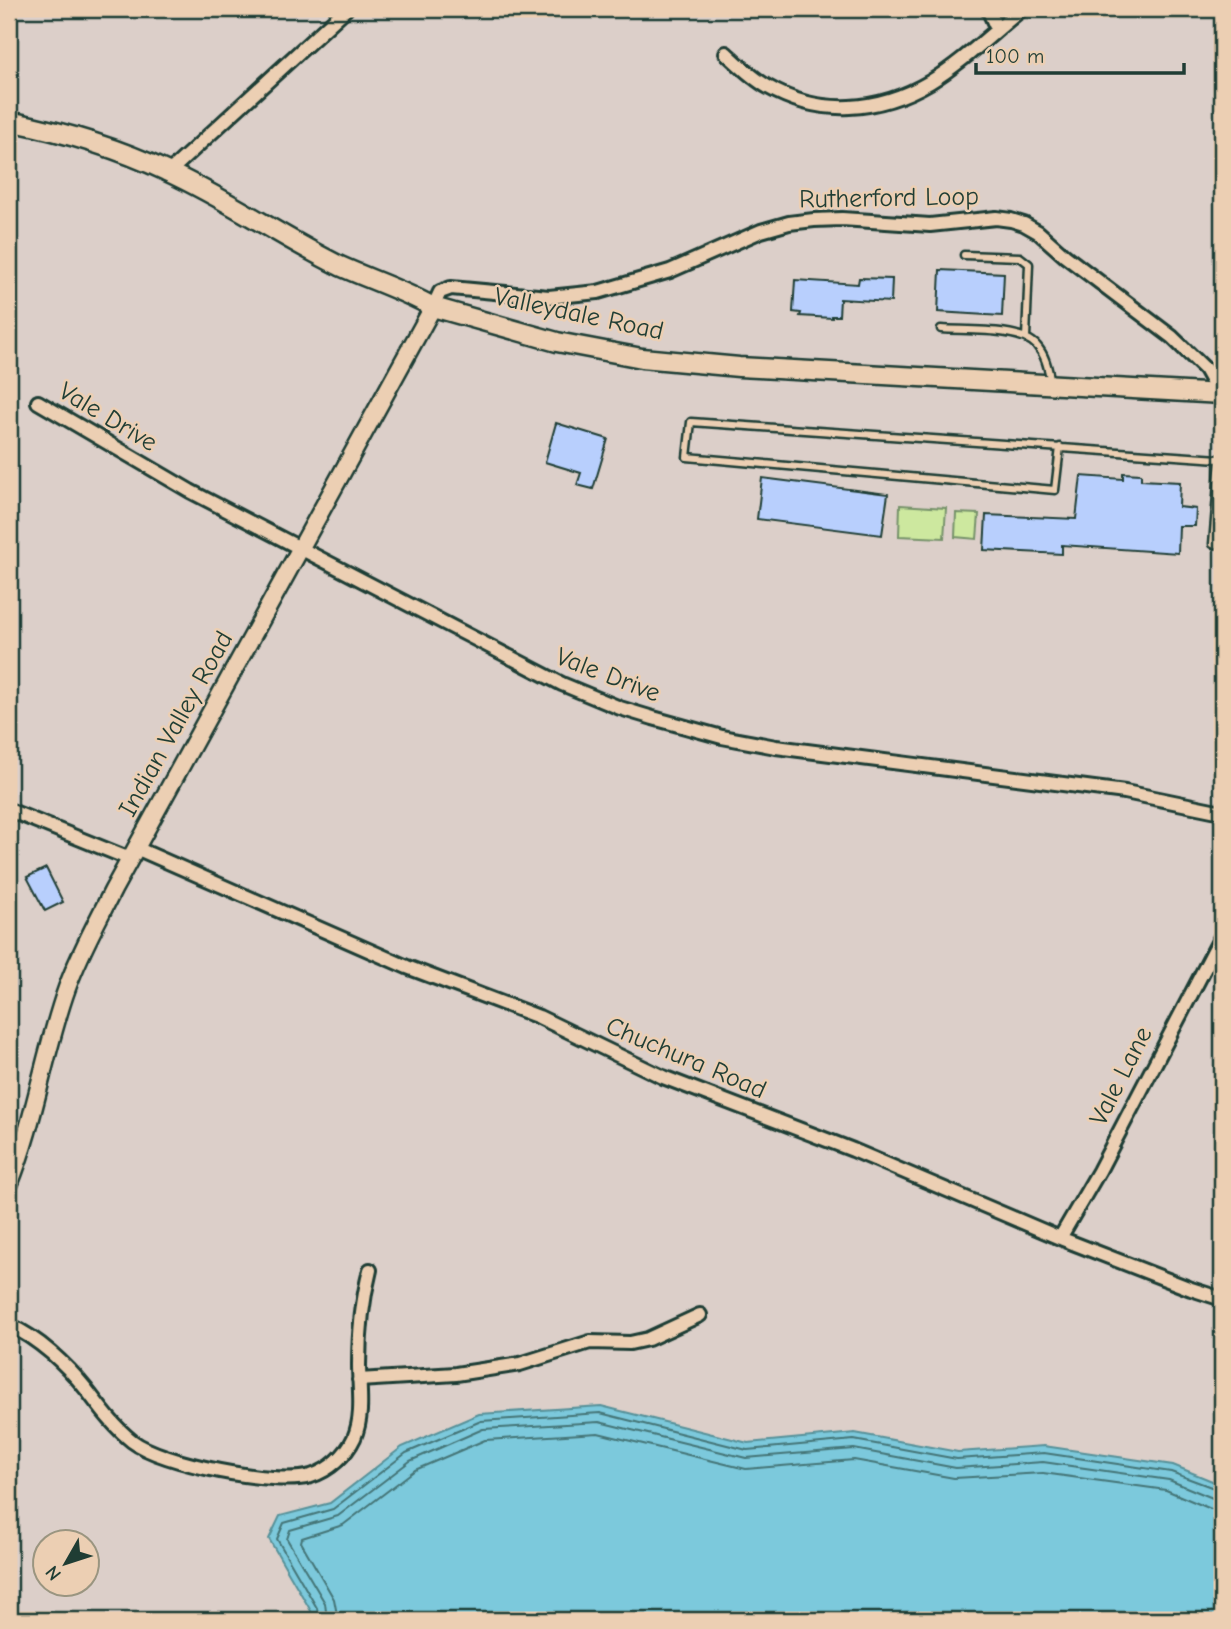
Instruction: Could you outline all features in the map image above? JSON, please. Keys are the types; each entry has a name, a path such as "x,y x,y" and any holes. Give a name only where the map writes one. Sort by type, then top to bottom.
{"main road":[{"name":"Valleydale Road","path":"9,121 99,144 169,172 340,266 416,297 433,307 557,342 642,358 739,367 1220,394"}],"street":[{"path":"169,172 346,9"},
{"path":"988,9 997,29"},
{"path":"726,53 766,86 805,103 844,108 864,107 894,99 932,81 1022,9"},
{"name":"Rutherford Loop","path":"433,307 440,292 451,288 549,297 598,292 670,271 737,241 789,223 842,219 930,225 996,218 1011,220 1031,228 1172,337 1205,369 1220,394"},
{"name":"Indian Valley Road","path":"9,1185 32,1119 66,989 74,969 133,853 433,307"},
{"name":"Vale Drive","path":"38,402 190,491 535,671 620,708 722,737 776,747 1125,792 1222,812"},
{"name":"Chuchura Road","path":"9,810 133,853 407,967 539,1017 663,1077 853,1150 1060,1238 1222,1299"},
{"name":"Vale Lane","path":"1060,1238 1099,1171 1222,935"},
{"path":"9,1325 43,1346 68,1369 107,1416 133,1442 162,1457 215,1469 298,1478 322,1471 345,1453 354,1437 359,1422 363,1299 370,1270"},
{"path":"359,1380 456,1374 537,1360 558,1350 590,1342 630,1343 663,1333 700,1315"}],"lane":[{"path":"964,255 1020,257 1029,264 1026,338"},
{"path":"941,329 1020,334 1036,344 1045,358 1051,384"},
{"path":"1060,447 1055,489 687,457 691,422 1060,447 1220,459 1213,544 1222,545"}],"green space":[{"path":"900,505 946,508 944,538 899,536"},
{"path":"956,513 979,514 977,539 955,537"}],"water":[{"path":"601,1406 748,1443 855,1433 958,1452 1044,1446 1173,1465 1222,1485 1222,1620 312,1620 311,1611 269,1539 280,1516 330,1503 402,1447 479,1414"}],"building":[{"path":"940,270 1004,273 1002,316 938,312"},
{"path":"859,278 892,279 891,302 840,299 839,316 832,318 800,316 801,313 793,312 795,280 858,284"},
{"path":"556,423 608,439 593,489 577,485 581,473 545,462"},
{"path":"1123,473 1141,474 1141,480 1180,482 1179,507 1196,509 1195,526 1179,526 1178,553 1062,545 1062,554 984,550 986,515 1076,519 1081,476 1123,479"},
{"path":"762,478 888,494 882,535 757,519"},
{"path":"46,868 63,902 45,911 27,877"}]}
